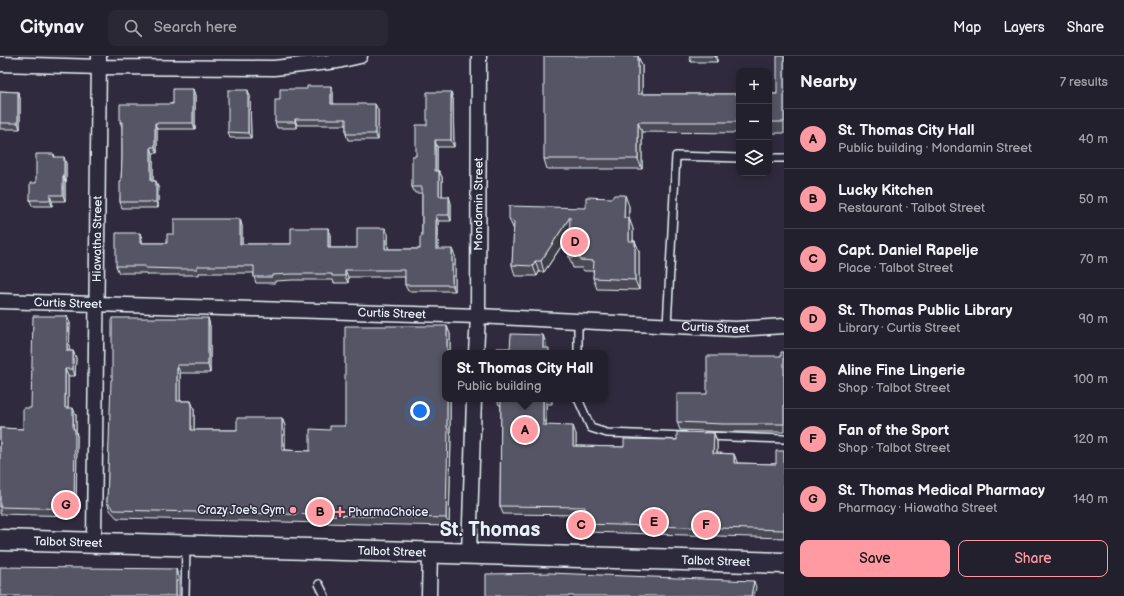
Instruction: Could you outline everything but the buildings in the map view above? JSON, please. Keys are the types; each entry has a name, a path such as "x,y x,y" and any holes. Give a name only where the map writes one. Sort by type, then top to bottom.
{"main road":[{"name":"Talbot Street","path":"0,540 784,563"}],"street":[{"path":"0,64 99,62 274,68 338,61 360,56"},
{"name":"Mondamin Street","path":"476,350 478,316 479,56"},
{"name":"Hiawatha Street","path":"94,542 99,62"},
{"name":"Curtis Street","path":"0,301 478,316 735,329 784,326"},
{"path":"470,554 474,402"},
{"path":"429,596 430,553"}],"lane":[{"path":"667,326 676,156 736,158"},
{"path":"772,158 784,158"},
{"path":"578,321 578,350"},
{"path":"579,402 592,428 607,433 690,436"},
{"path":"698,436 784,439"},
{"path":"185,596 186,545"},
{"path":"319,584 325,596"}],"place":[{"name":"St. Thomas Public Library","path":"575,242"},
{"name":"St. Thomas City Hall","path":"525,430"},
{"name":"St. Thomas Medical Pharmacy","path":"66,505"},
{"name":"Crazy Joe's Gym","path":"293,510"},
{"name":"Lucky Kitchen","path":"320,512"},
{"name":"PharmaChoice","path":"340,512"},
{"name":"Aline Fine Lingerie","path":"654,522"},
{"name":"Capt. Daniel Rapelje","path":"581,525"},
{"name":"Fan of the Sport","path":"706,525"}],"district":[{"name":"St. Thomas","path":"490,530"}]}
